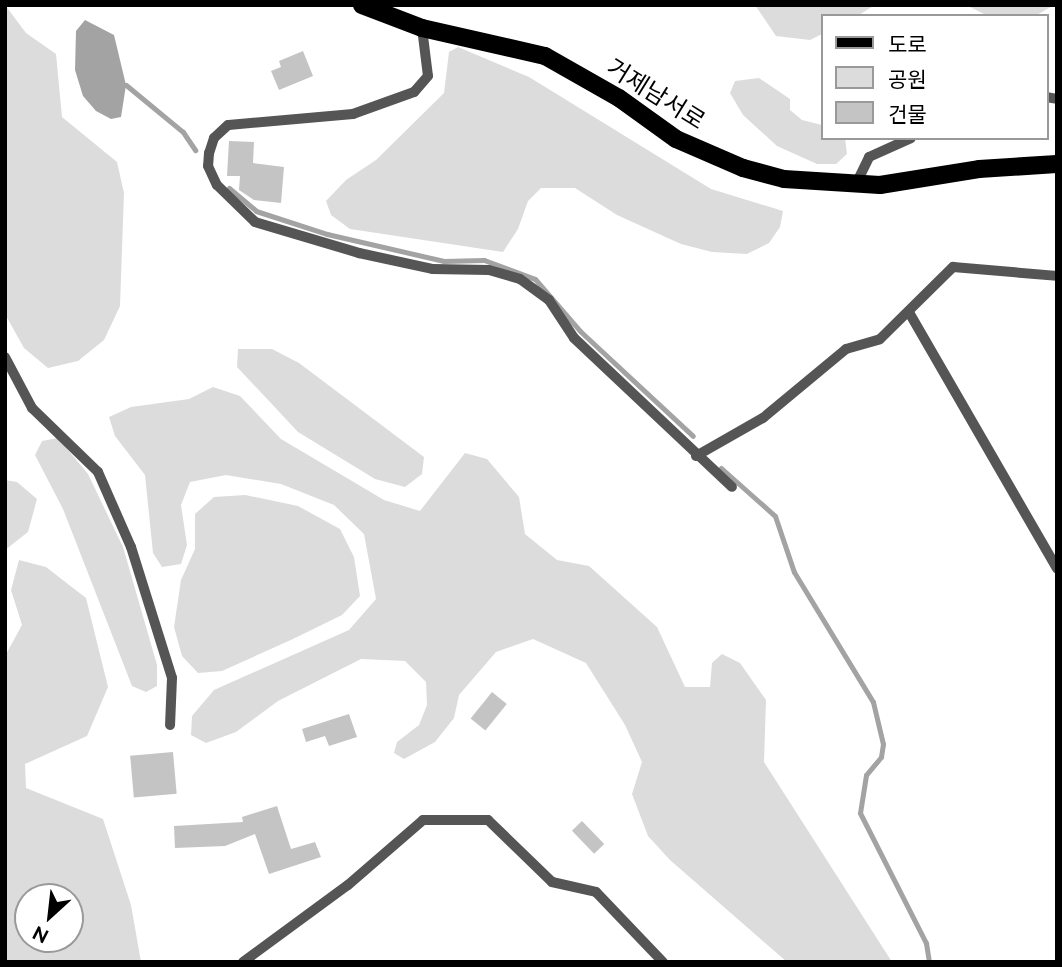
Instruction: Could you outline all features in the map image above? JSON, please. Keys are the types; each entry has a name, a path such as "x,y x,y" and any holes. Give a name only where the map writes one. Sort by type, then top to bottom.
{"main road":[{"name":"거제남서로","path":"362,5 422,28 545,56 619,98 677,139 743,168 784,179 856,184 1057,164"}],"lane":[{"path":"422,28 428,76 414,92 352,114 228,125 214,138 209,153 208,166 217,185 232,205 255,222 359,253 433,269 489,270 520,279 549,300 574,338 652,407 696,456 732,487"},
{"path":"856,184 869,157 907,140"},
{"path":"696,456 763,418 846,349 880,339 910,314 913,302 953,267 1057,276"},
{"path":"910,314 1057,569"},
{"path":"5,356 32,408 99,472 131,547 172,678 170,724"},
{"path":"243,962 348,884 423,820 488,820 552,882 596,892 663,962"}],"green space":[{"path":"5,5 26,33 56,54 62,117 117,162 124,193 120,306 104,340 78,361 48,368 24,348 5,314"},
{"path":"755,5 875,5 860,14 820,14 820,35 810,40 776,36"},
{"path":"966,5 1054,5 1038,14 984,14"},
{"path":"458,47 529,77 711,189 783,211 780,227 769,243 747,254 712,252 681,244 617,215 575,188 541,188 528,201 518,229 503,252 350,229 331,215 326,201 346,180 376,160 444,93 449,52"},
{"path":"759,78 790,99 790,110 802,120 820,124 820,140 845,140 847,154 836,164 817,164 777,146 743,115 730,93 735,81"},
{"path":"238,349 272,349 299,363 424,457 422,474 405,487 375,479 298,432 237,367"},
{"path":"213,387 240,396 281,439 384,500 420,511 465,453 487,459 519,497 525,534 557,560 589,566 657,627 685,687 710,687 712,663 722,654 740,663 766,700 764,762 892,962 787,962 670,860 648,836 632,794 642,762 625,725 586,663 533,639 496,652 459,695 454,718 435,742 404,759 394,753 397,742 419,725 427,705 426,682 405,661 361,659 278,701 236,732 206,743 191,735 192,716 214,690 349,630 376,599 364,534 334,505 281,484 226,475 190,482 181,505 187,545 181,564 162,567 153,553 145,475 115,436 109,417 131,407 189,399"},
{"path":"58,438 88,474 123,547 157,665 157,686 146,692 132,686 63,509 35,455 42,441"},
{"path":"5,480 17,482 37,499 28,532 5,550"},
{"path":"245,495 298,506 340,529 354,557 360,596 342,615 293,639 222,671 198,673 182,656 174,627 181,580 195,549 195,514 214,497"},
{"path":"19,560 46,567 86,598 108,687 87,736 25,764 26,788 103,819 131,905 141,962 5,962 5,656 22,625 11,590"}],"shaded area":[{"path":"85,20 114,35 126,85 121,117 111,119 96,111 83,96 75,70 76,31"}],"building":[{"path":"303,51 313,76 279,90 271,71 281,67 279,61"},
{"path":"229,141 254,142 253,163 284,167 281,203 254,200 239,190 240,176 227,176"},
{"path":"492,692 507,704 485,730 471,718"},
{"path":"349,714 357,737 329,746 325,736 306,742 302,729"},
{"path":"173,752 177,794 134,798 130,756"},
{"path":"277,806 291,849 315,842 321,857 269,874 255,834 225,846 175,848 174,826 243,822 242,817"},
{"path":"582,821 604,844 594,854 572,831"}],"waterway":[{"path":"126,85 183,132 195,150"},
{"path":"229,188 256,211 327,234 444,261 484,260 535,279 580,331 693,436"},
{"path":"721,468 775,516 794,572 873,702 883,744 881,757 866,775 860,813 926,943 929,962"}]}
